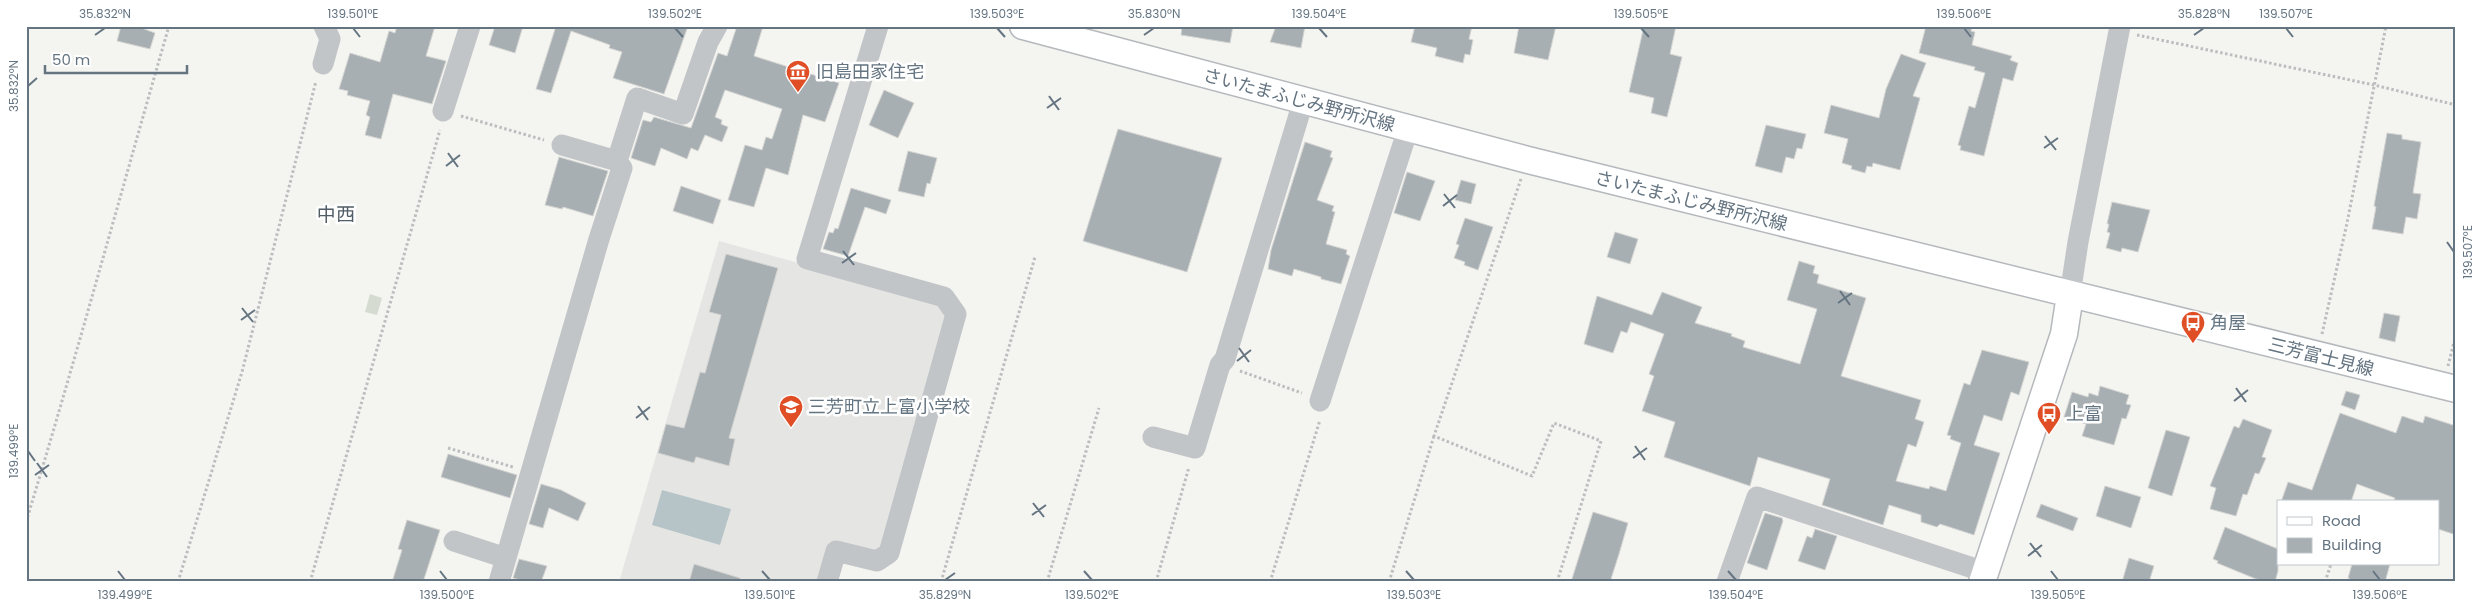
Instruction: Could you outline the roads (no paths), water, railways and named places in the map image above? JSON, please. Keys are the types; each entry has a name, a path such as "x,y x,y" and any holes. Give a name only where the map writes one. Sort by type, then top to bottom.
{"main road":[{"name":"さいたまふじみ野所沢線","path":"1023,26 1303,102 1528,160 2070,295"},
{"name":"三芳富士見線","path":"2070,295 2449,388"},
{"path":"1984,577 2064,334 2070,295"}],"street":[{"path":"323,64 330,39 324,26"},
{"path":"443,111 470,26"},
{"path":"617,161 637,98 683,114 708,42 717,26"},
{"path":"827,582 836,551 877,561 889,553 956,314 944,297 807,259 878,26"},
{"path":"2070,295 2078,242 2120,29"},
{"path":"1153,437 1195,448 1220,365 1225,360 1303,102"},
{"path":"1320,401 1408,129"},
{"path":"499,582 599,239 622,168 617,161 562,145"},
{"path":"1727,582 1757,498 1984,577"},
{"path":"454,541 506,558"}],"place":[{"name":"旧島田家住宅","path":"798,93"},
{"name":"角屋","path":"2193,344"},
{"name":"三芳町立上富小学校","path":"791,428"},
{"name":"上富","path":"2049,435"}],"district":[{"name":"中西","path":"336,214"}]}
